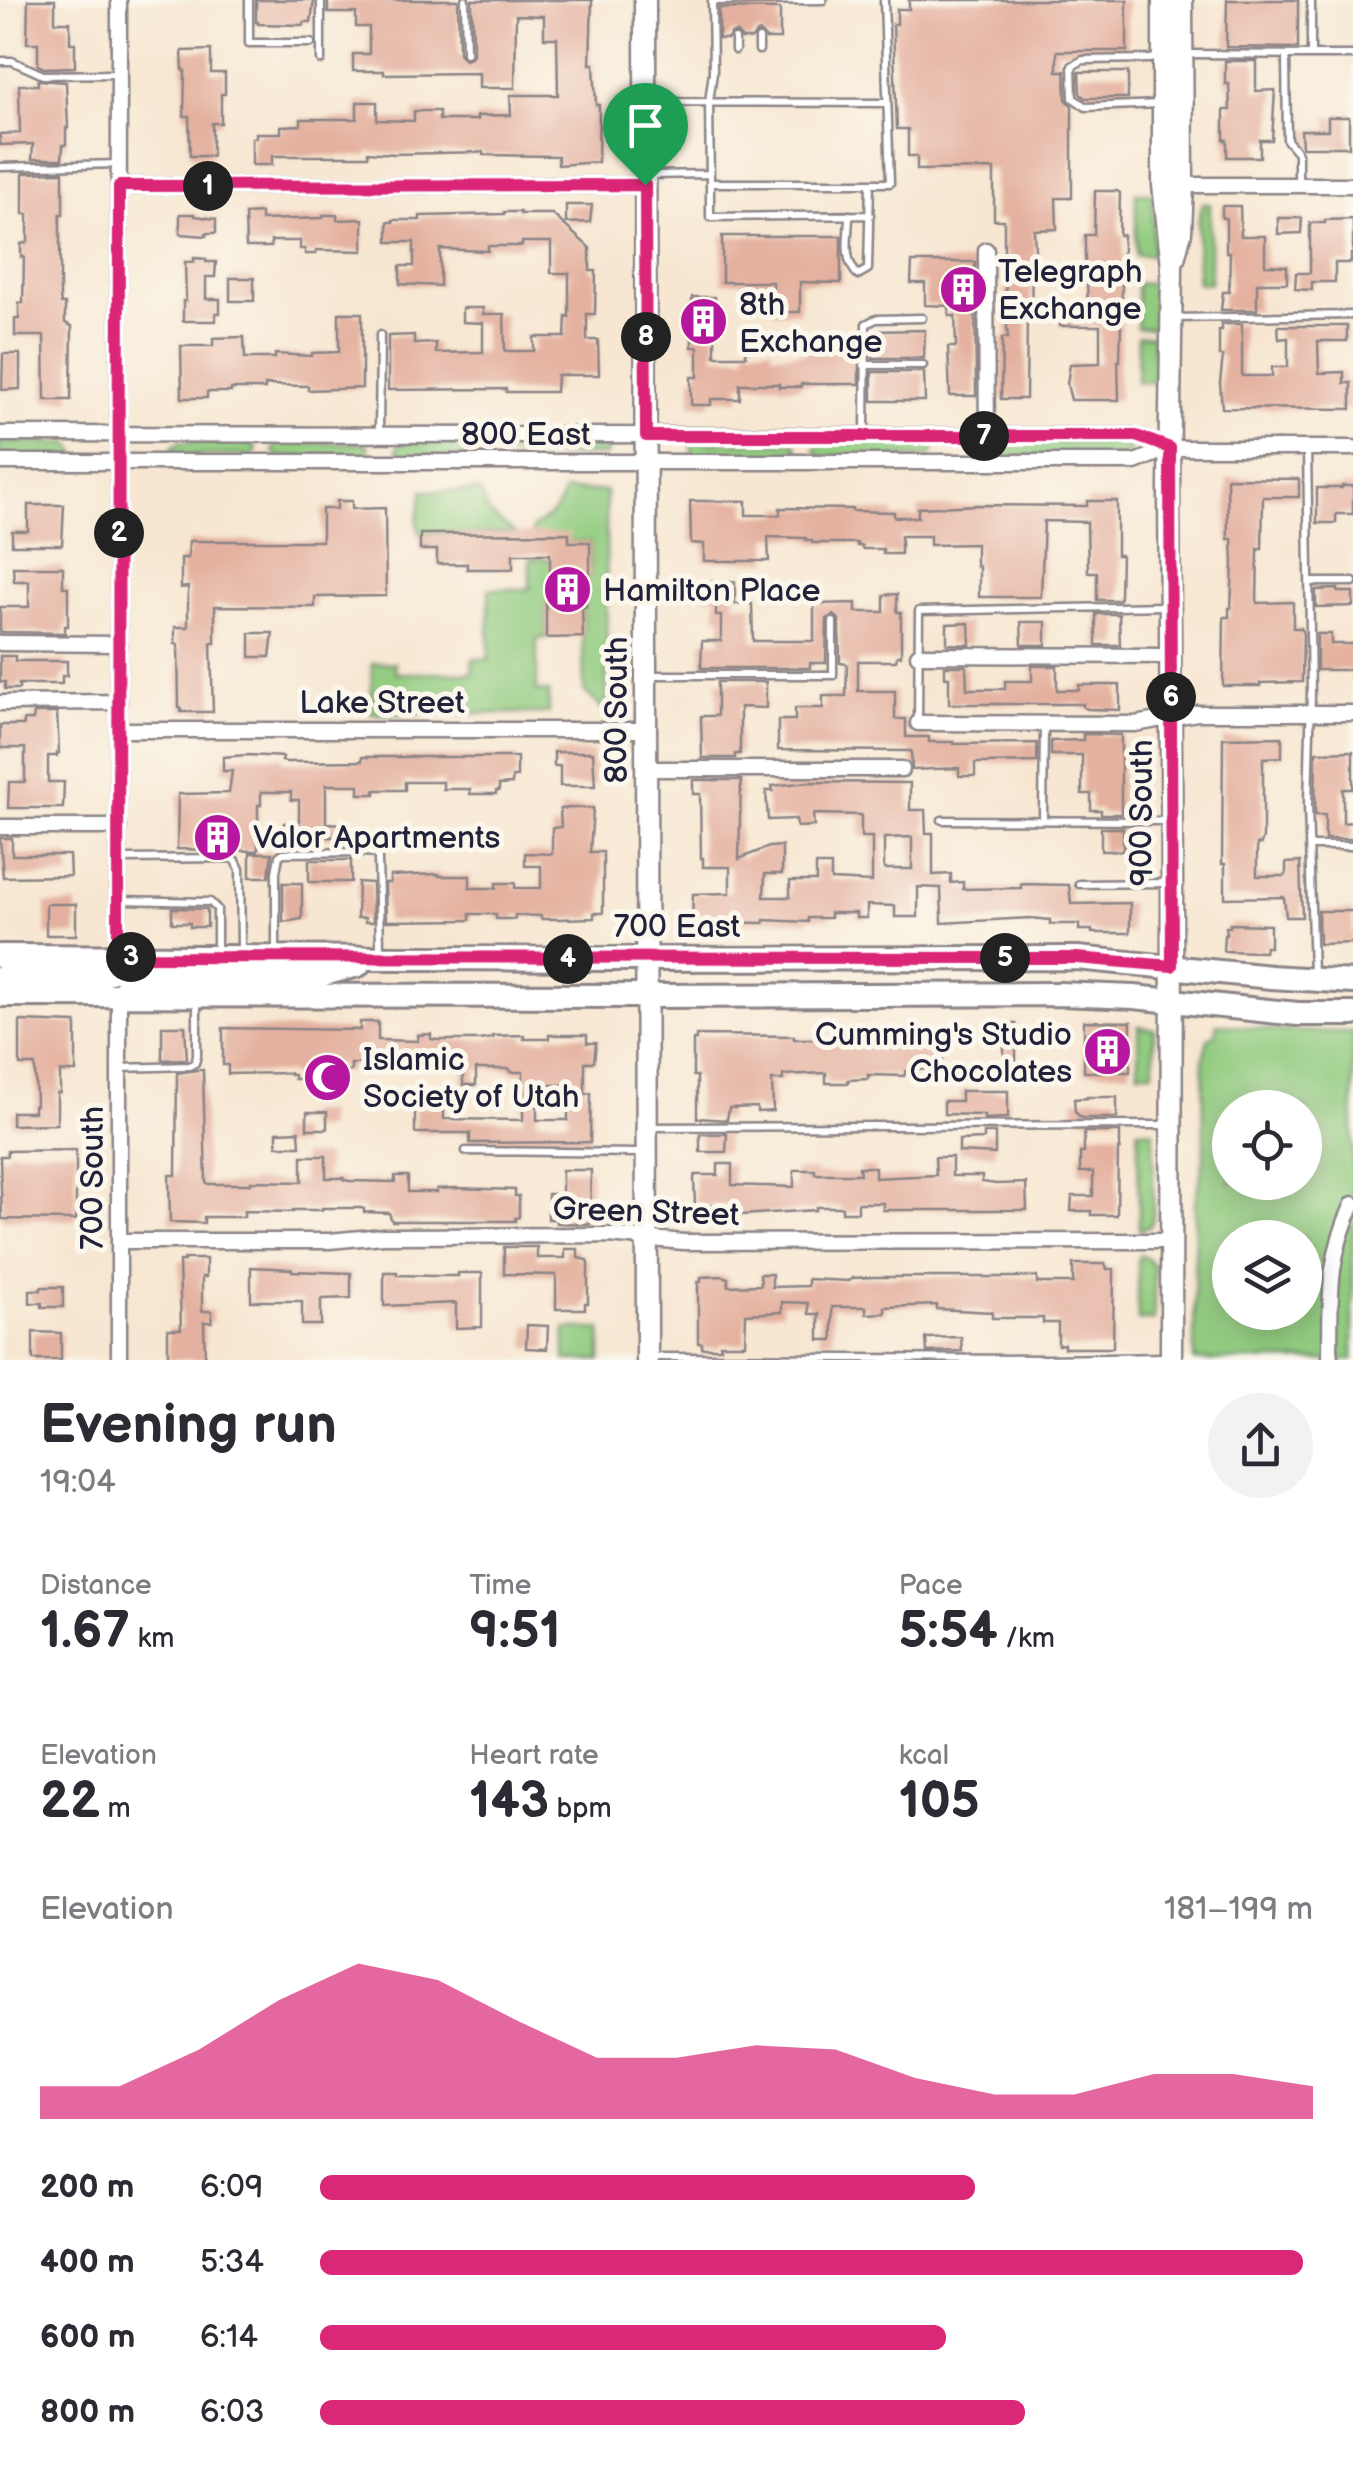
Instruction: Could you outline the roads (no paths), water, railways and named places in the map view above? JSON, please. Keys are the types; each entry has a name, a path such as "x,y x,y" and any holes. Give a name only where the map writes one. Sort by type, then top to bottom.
{"main road":[{"name":"700 East","path":"0,956 1077,958 1353,982"},
{"path":"0,978 94,977 113,970 118,957"},
{"path":"119,996 133,981 151,978 320,975 390,957"},
{"path":"0,995 1060,994 1134,997 1298,1014 1353,1014"}],"street":[{"path":"118,957 119,0"},
{"name":"800 South","path":"645,0 647,1358"},
{"name":"900 South","path":"1163,0 1173,54 1173,185 1166,230 1172,266 1171,1358"},
{"name":"900 South","path":"1173,185 1162,104 1182,0"},
{"path":"119,186 645,180"},
{"path":"1173,185 1353,185"},
{"path":"986,250 987,462"},
{"name":"800 East","path":"0,434 1136,436 1170,448 1353,448"},
{"path":"263,435 263,462"},
{"path":"379,462 380,435"},
{"path":"488,462 489,435"},
{"path":"805,436 805,462"},
{"name":"800 East","path":"0,462 1136,462 1170,448"},
{"path":"0,643 119,644"},
{"path":"918,654 1171,656"},
{"path":"0,702 119,702"},
{"path":"918,723 1135,724 1196,713 1353,713"},
{"name":"Lake Street","path":"119,730 646,730"},
{"path":"646,769 902,769"},
{"path":"0,827 119,827"},
{"name":"700 South","path":"119,996 120,1360"},
{"path":"1330,1360 1331,1270 1341,1230 1353,1204"},
{"name":"Green Street","path":"119,1241 609,1234 684,1242 1171,1242"}],"lane":[{"path":"249,0 249,43 310,44"},
{"path":"321,0 321,60"},
{"path":"465,0 466,53"},
{"path":"823,0 759,4 712,1 713,72 708,102 710,217 870,215"},
{"path":"645,180 890,183 884,0"},
{"path":"1311,0 1311,55"},
{"path":"735,39 735,50"},
{"path":"758,39 758,50"},
{"path":"1162,104 1086,107 1073,98 1072,66 1083,60 1150,59 1173,54 1353,54"},
{"path":"1286,55 1287,140 1298,153 1298,185"},
{"path":"0,61 12,61 43,75 119,74"},
{"path":"645,102 886,103"},
{"path":"0,167 119,164"},
{"path":"849,215 847,257 858,275 868,268 870,183"},
{"path":"1170,318 1353,315"},
{"path":"864,436 864,328 870,320 922,318"},
{"path":"380,336 380,435"},
{"path":"864,365 923,365"},
{"path":"1308,448 1308,805 1313,980"},
{"path":"1311,582 1353,582"},
{"path":"918,723 918,610 1170,606"},
{"path":"646,676 832,675 833,622"},
{"path":"1043,820 1044,723"},
{"path":"942,820 1172,820"},
{"path":"1310,846 1353,846"},
{"path":"276,957 279,856 368,852 378,858 380,946 390,957"},
{"path":"118,859 236,861 240,869 229,957"},
{"path":"1079,884 1172,883"},
{"path":"118,900 210,902 217,909 229,957"},
{"path":"119,1068 195,1064 196,996"},
{"path":"647,1127 1172,1125"},
{"path":"466,1151 647,1153"},
{"path":"647,1358 1171,1358"}],"place":[{"name":"Telegraph Exchange","path":"963,289"},
{"name":"8th Exchange","path":"704,322"},
{"name":"Hamilton Place","path":"568,590"},
{"name":"Valor Apartments","path":"218,837"},
{"name":"Cumming's Studio Chocolates","path":"1107,1052"},
{"name":"Islamic Society of Utah","path":"328,1077"}]}
